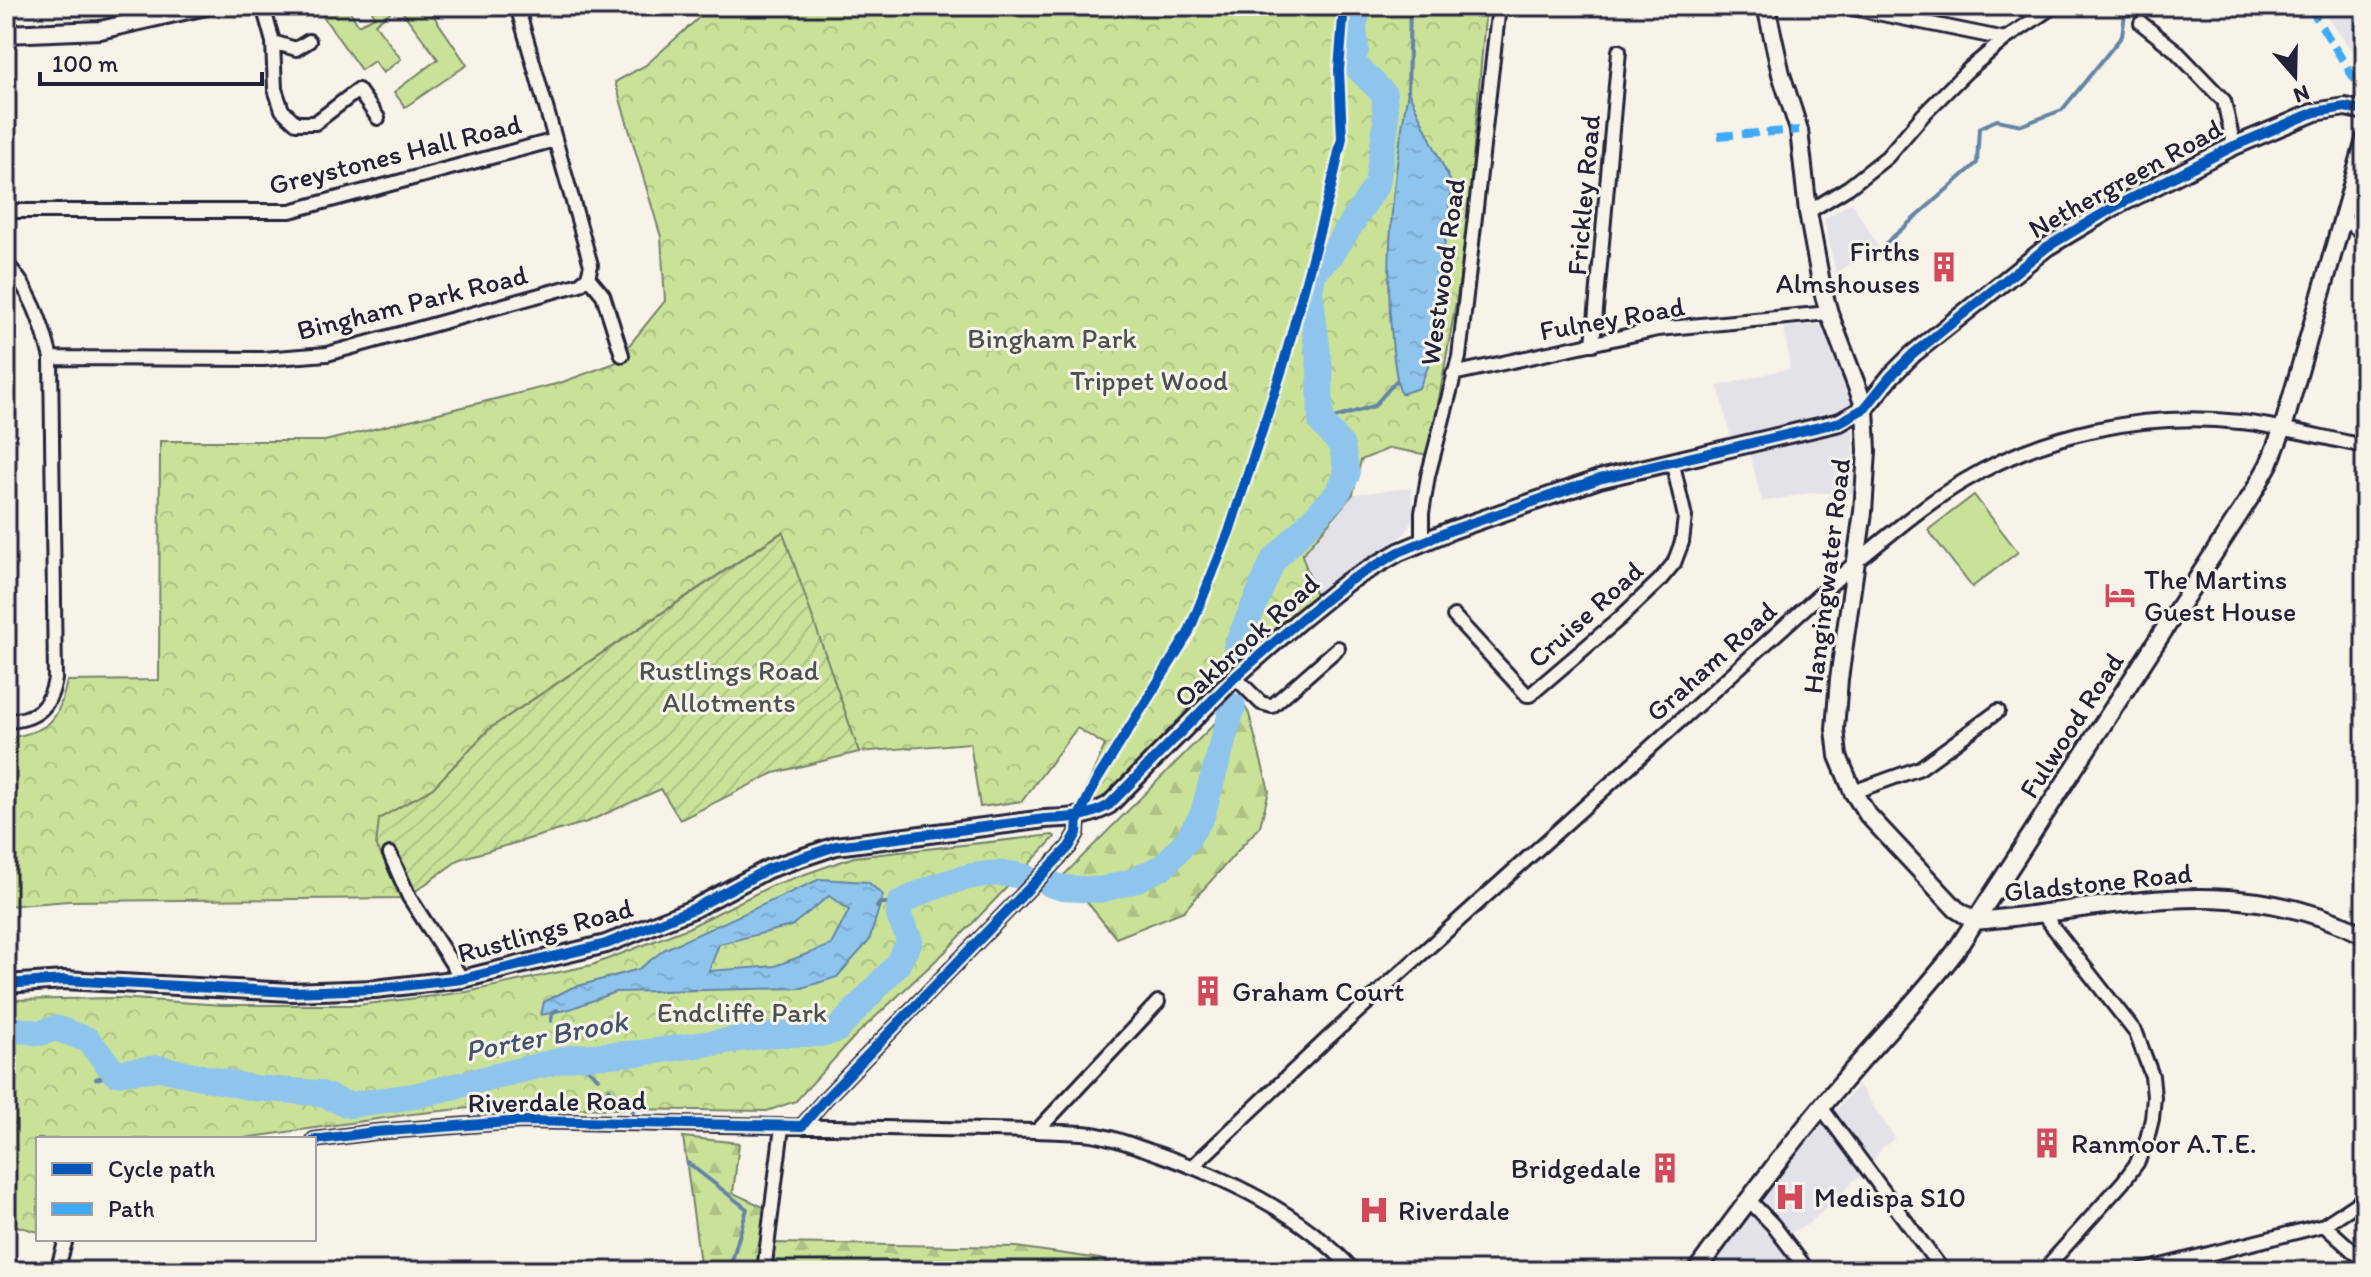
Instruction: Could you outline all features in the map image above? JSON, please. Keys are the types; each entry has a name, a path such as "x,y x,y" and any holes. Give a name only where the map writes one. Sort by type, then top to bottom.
{"street":[{"path":"6,34 100,30 206,6"},
{"path":"263,6 273,42 275,89 282,110 296,123 315,123 358,90 378,118"},
{"path":"517,6 591,265 588,277 603,295 622,355"},
{"name":"Westwood Road","path":"1422,542 1422,513 1428,476 1459,357 1499,6"},
{"name":"Hangingwater Road","path":"1766,6 1781,74 1799,130 1808,212 1822,288 1865,408 1867,451 1857,561 1839,679 1835,729 1838,756 1853,792 1868,815 1956,909 1975,921"},
{"path":"1843,6 2005,39"},
{"path":"1808,212 1849,187 1887,157 1968,70 2005,39 2054,6"},
{"path":"2141,23 2175,50 2224,101 2234,146"},
{"path":"273,42 296,49 309,41"},
{"name":"Frickley Road","path":"1593,344 1619,51"},
{"name":"Nethergreen Road","path":"1865,408 1913,354 2047,247 2114,207 2234,146 2315,112 2345,107 2365,111"},
{"name":"Greystones Hall Road","path":"6,211 290,211 555,140"},
{"name":"Fulwood Road","path":"1696,1271 1821,1107 1936,978 2253,493 2283,428 2365,140"},
{"path":"2342,217 2365,235"},
{"path":"6,263 31,299 45,332 51,358 55,679 52,695 34,716 21,721 6,721"},
{"name":"Bingham Park Road","path":"51,358 263,359 327,354 580,284 588,277"},
{"name":"Fulney Road","path":"1453,374 1658,329 1829,313"},
{"name":"Oakbrook Road","path":"1078,818 1109,805 1235,677 1300,620 1347,582 1399,552 1599,479 1840,422 1865,408"},
{"name":"Graham Road","path":"1193,1166 1326,1040 1857,561 1923,508 1964,481 2006,459 2044,445 2117,426 2158,421 2237,421 2365,446"},
{"name":"Cruise Road","path":"1454,616 1530,695 1620,618 1674,563 1682,542 1685,517 1672,460"},
{"path":"1235,677 1261,703 1272,706 1338,648"},
{"path":"1853,792 1920,768 1998,711"},
{"path":"802,1126 1069,847 1077,833 1078,818"},
{"name":"Rustlings Road","path":"6,984 64,980 291,992 375,989 462,979 606,944 693,909 768,869 836,846 1045,819 1078,818"},
{"path":"390,854 409,897 462,979"},
{"name":"Gladstone Road","path":"1975,921 2140,899 2194,896 2256,900 2330,919 2365,935"},
{"path":"2042,913 2136,1033 2152,1076 2154,1097 2149,1131 2137,1163 2052,1261 2048,1271"},
{"path":"1037,1131 1158,1002"},
{"path":"1821,1107 1940,1267"},
{"name":"Riverdale Road","path":"316,1140 522,1121 1093,1134 1193,1166 1266,1202 1306,1228 1354,1271"},
{"path":"764,1271 782,1127"},
{"path":"2144,1271 2324,1225 2365,1198"},
{"path":"1748,1199 1773,1225 1808,1271"},
{"path":"2324,1225 2365,1262"},
{"path":"57,1271 65,1241"}],"shaded area":[{"path":"2318,6 2365,6 2365,67"},
{"path":"1852,202 1878,246 1836,273 1824,219"},
{"path":"1829,324 1853,404 1853,493 1810,493 1762,502 1746,439 1732,442 1718,386 1790,368 1784,327"},
{"path":"1411,488 1414,516 1405,534 1316,596 1302,555 1353,494"},
{"path":"1859,1085 1895,1138 1881,1149 1865,1174 1852,1182 1844,1193 1807,1225 1786,1235 1808,1271 1702,1271 1745,1209"}],"green space":[{"path":"347,6 358,25 375,17 370,6 398,6 375,24 401,59 383,73 374,61 361,70 317,8"},
{"path":"398,6 427,6 467,65 405,107 394,92 438,59"},
{"name":"Bingham Park","path":"712,6 1486,6 1465,251 1429,455 1390,448 1361,460 1353,494 1302,555 1316,596 1106,803 1075,813 1105,745 1077,728 1022,801 980,807 970,743 859,752 782,532 489,729 433,788 379,819 406,898 69,901 6,906 6,739 33,732 49,723 59,707 67,681 159,680 160,441 325,441 560,383 615,363 665,301 661,237 615,82 646,65"},
{"path":"1974,495 2018,552 1972,587 1928,530"},
{"name":"Rustlings Road Allotments","path":"783,532 859,752 774,773 680,820 661,789 587,822 460,859 406,898 376,846 379,819 433,788 489,729"},
{"path":"1240,698 1249,714 1269,791 1260,826 1184,911 1116,938 1083,897 1048,891"},
{"name":"Endcliffe Park","path":"1055,837 946,951 855,1036 796,1101 767,1111 480,1107 252,1137 36,1137 36,1231 6,1223 6,1000 117,998 223,1005 358,1005 467,992 592,965 688,928 771,886 854,857"},
{"path":"683,1137 739,1143 733,1193 766,1208 757,1271 701,1271"},
{"path":"773,1243 1016,1247 1100,1259 1129,1271 775,1271"}],"water":[{"path":"1408,91 1452,185 1430,362 1419,388 1401,394 1392,340 1389,278 1398,153"},
{"path":"820,879 868,882 883,895 869,941 837,977 802,988 615,992 570,1009 541,1015 544,1002 571,988 639,969 665,949","holes":["829,896 849,910 831,945 775,966 709,971 719,944 791,926"]}],"waterway":[{"name":"Porter Brook","path":"1236,647 1273,561 1337,494 1347,475 1342,446 1321,422 1320,370 1310,290 1314,271 1332,254 1377,184 1386,124 1384,94 1352,62 1356,50 1354,25 1360,6"},
{"path":"1408,91 1410,6"},
{"path":"1886,243 1977,163 1979,128 1997,120 2022,125 2062,110 2122,36 2126,6"},
{"path":"1321,422 1374,406 1396,381"},
{"name":"Porter Brook","path":"1050,884 1063,888 1100,890 1133,881 1164,866 1202,816 1233,706"},
{"name":"Porter Brook","path":"6,1028 40,1033 56,1028 88,1040 115,1073 159,1068 253,1088 319,1093 349,1105 414,1096 575,1057 640,1053 776,1034 820,1034 837,1030 897,965 910,941 899,916 900,903 929,889 977,875 1025,877"},
{"path":"877,907 880,903 900,903"},
{"path":"551,1021 552,1013 557,1010"},
{"name":"Porter Brook","path":"552,1056 552,1063"},
{"path":"575,1057 598,1078"},
{"path":"96,1079 115,1073"},
{"path":"609,1089 633,1112"},
{"path":"688,1163 747,1209 729,1271"}],"marked path":[{"path":"2309,6 2365,96"},
{"path":"1718,136 1799,130"}],"cycle path":[{"path":"316,1140 522,1121 802,1126 1069,847 1077,833 1078,818 1097,780 1188,634 1229,532 1283,366 1342,138 1339,70 1344,6"},
{"path":"6,984 64,980 291,992 375,989 462,979 606,944 693,909 768,869 836,846 1093,813 1109,805 1235,677 1300,620 1347,582 1399,552 1452,530 1599,479 1840,422 1865,408 1913,354 2047,247 2114,207 2234,146 2315,112 2345,107 2365,111"}],"place":[{"name":"Firths Almshouses","path":"1944,267"},
{"name":"The Martins Guest House","path":"2120,595"},
{"name":"Graham Court","path":"1208,991"},
{"name":"Ranmoor A.T.E.","path":"2047,1143"},
{"name":"Bridgedale","path":"1665,1168"},
{"name":"Medispa S10","path":"1790,1197"},
{"name":"Riverdale","path":"1374,1210"}],"park label":[{"name":"Trippet Wood","path":"1149,380"}]}
